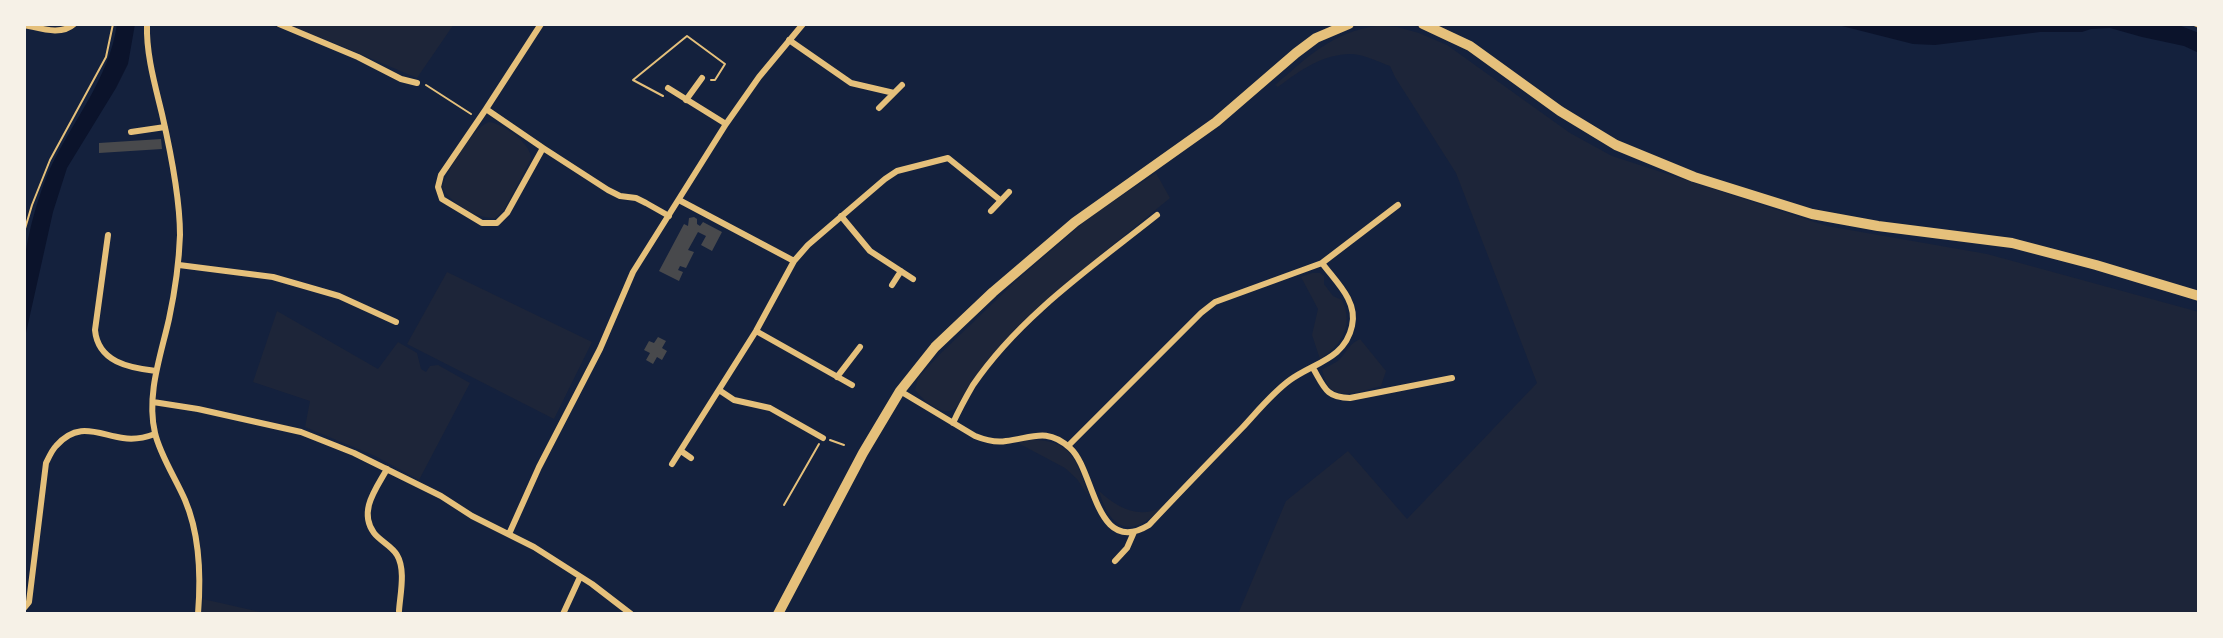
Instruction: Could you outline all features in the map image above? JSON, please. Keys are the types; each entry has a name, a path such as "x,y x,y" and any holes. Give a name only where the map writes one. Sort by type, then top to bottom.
{"highway":[{"path":"778,614 835,504 900,391 935,347 1075,222 1216,122 1316,38 1349,24"},
{"path":"1423,24 1470,46 1560,111 1608,141 1694,177 1812,214 1878,226 2012,243 2199,296"}],"street":[{"path":"24,25 60,31 74,24"},
{"path":"147,24 149,52 165,127 180,230 179,265 156,371 153,402 155,434 187,503 199,565 198,614"},
{"path":"279,24 401,79 417,83"},
{"path":"541,24 441,175 438,187 442,199 482,223 497,223 507,213 543,148"},
{"path":"509,534 539,467 600,349 626,285 726,124 759,77 803,24"},
{"path":"789,40 851,83 894,93"},
{"path":"686,100 702,78"},
{"path":"879,108 902,85"},
{"path":"671,90 726,124"},
{"path":"486,109 608,190 620,196 636,198 669,216"},
{"path":"131,132 165,127"},
{"path":"672,464 756,331 794,261 808,245 885,179 897,171 948,158 1000,200"},
{"path":"991,211 1009,192"},
{"path":"679,200 794,261"},
{"path":"1068,446 1215,302 1322,263 1398,205"},
{"path":"953,423 973,386 998,353 1045,306 1157,215"},
{"path":"841,216 870,251 913,279"},
{"path":"108,235 96,340 101,350 116,362 156,371"},
{"path":"900,391 975,436 989,441 1048,435 1068,446 1079,457 1105,519 1125,533 1134,532 1149,525 1287,382 1328,360 1348,339 1354,312 1351,302 1322,263"},
{"path":"179,265 273,277 339,296 396,322"},
{"path":"892,285 901,271"},
{"path":"756,331 852,385"},
{"path":"837,377 860,347"},
{"path":"1313,368 1326,390 1339,398 1452,378"},
{"path":"719,390 734,400 770,408 823,438"},
{"path":"153,402 301,432 354,453 534,547 631,614"},
{"path":"790,429 794,422"},
{"path":"24,608 29,602 46,463 56,445 75,432 94,430 123,439 143,439 155,434"},
{"path":"681,451 691,458"},
{"path":"387,469 369,502 367,518 375,533 397,555 401,571 399,611"},
{"path":"1115,561 1127,548 1134,532"},
{"path":"563,614 580,577"}],"path":[{"path":"24,232 43,175 106,57 113,24"},
{"path":"2192,24 2199,27"},
{"path":"671,90 664,96 633,80 687,36 725,64 715,80 702,78"},
{"path":"417,83 479,119"},
{"path":"784,505 823,438 844,445"}],"shaded area":[{"path":"117,24 135,24 128,64 67,168 53,212 24,342 24,268 36,207 57,154 106,64"},
{"path":"281,24 454,24 417,78"},
{"path":"1834,24 2176,24 2199,33 2199,53 2184,46 2110,28 2040,32 1935,45 1913,44"},
{"path":"1377,26 1397,27 1447,45 1570,133 1612,156 1827,226 1987,254 2199,312 2199,614 1238,614 1286,501 1348,451 1407,519 1537,383 1456,173 1390,66 1362,56 1343,54 1313,64 1278,87 1275,85 1334,40"},
{"path":"489,122 516,136 527,147 531,159 504,210 495,218 465,209 451,199 442,187 468,141"},
{"path":"1156,173 1170,198 1039,308 999,348 956,407 950,411 941,410 915,390 918,378 940,354 1016,281 1091,216"},
{"path":"447,272 592,342 554,419 407,344"},
{"path":"1312,273 1324,276 1324,284 1333,296 1342,300 1347,318 1340,341 1320,359 1312,335 1318,309 1301,277"},
{"path":"277,311 378,369 398,342 417,353 421,369 426,372 430,366 438,365 470,383 419,480 375,456 305,427 310,401 253,382"},
{"path":"1360,339 1386,371 1381,386 1355,393 1335,391 1327,384 1322,370 1338,361"},
{"path":"1025,440 1053,443 1070,454 1089,497 1065,468 1018,443"},
{"path":"1099,491 1128,510 1145,512 1162,507 1141,524 1123,526 1109,515"},
{"path":"203,599 269,614 202,614"}],"building":[{"path":"161,139 162,149 99,153 99,143"},
{"path":"694,217 700,226 703,222 722,232 712,251 701,245 706,236 698,232 688,250 694,252 686,268 680,266 678,270 683,272 679,281 659,271 684,224 688,226 689,218"},
{"path":"658,337 666,341 662,348 667,351 662,360 657,357 653,364 646,360 650,353 644,350 649,341 654,343"}]}
